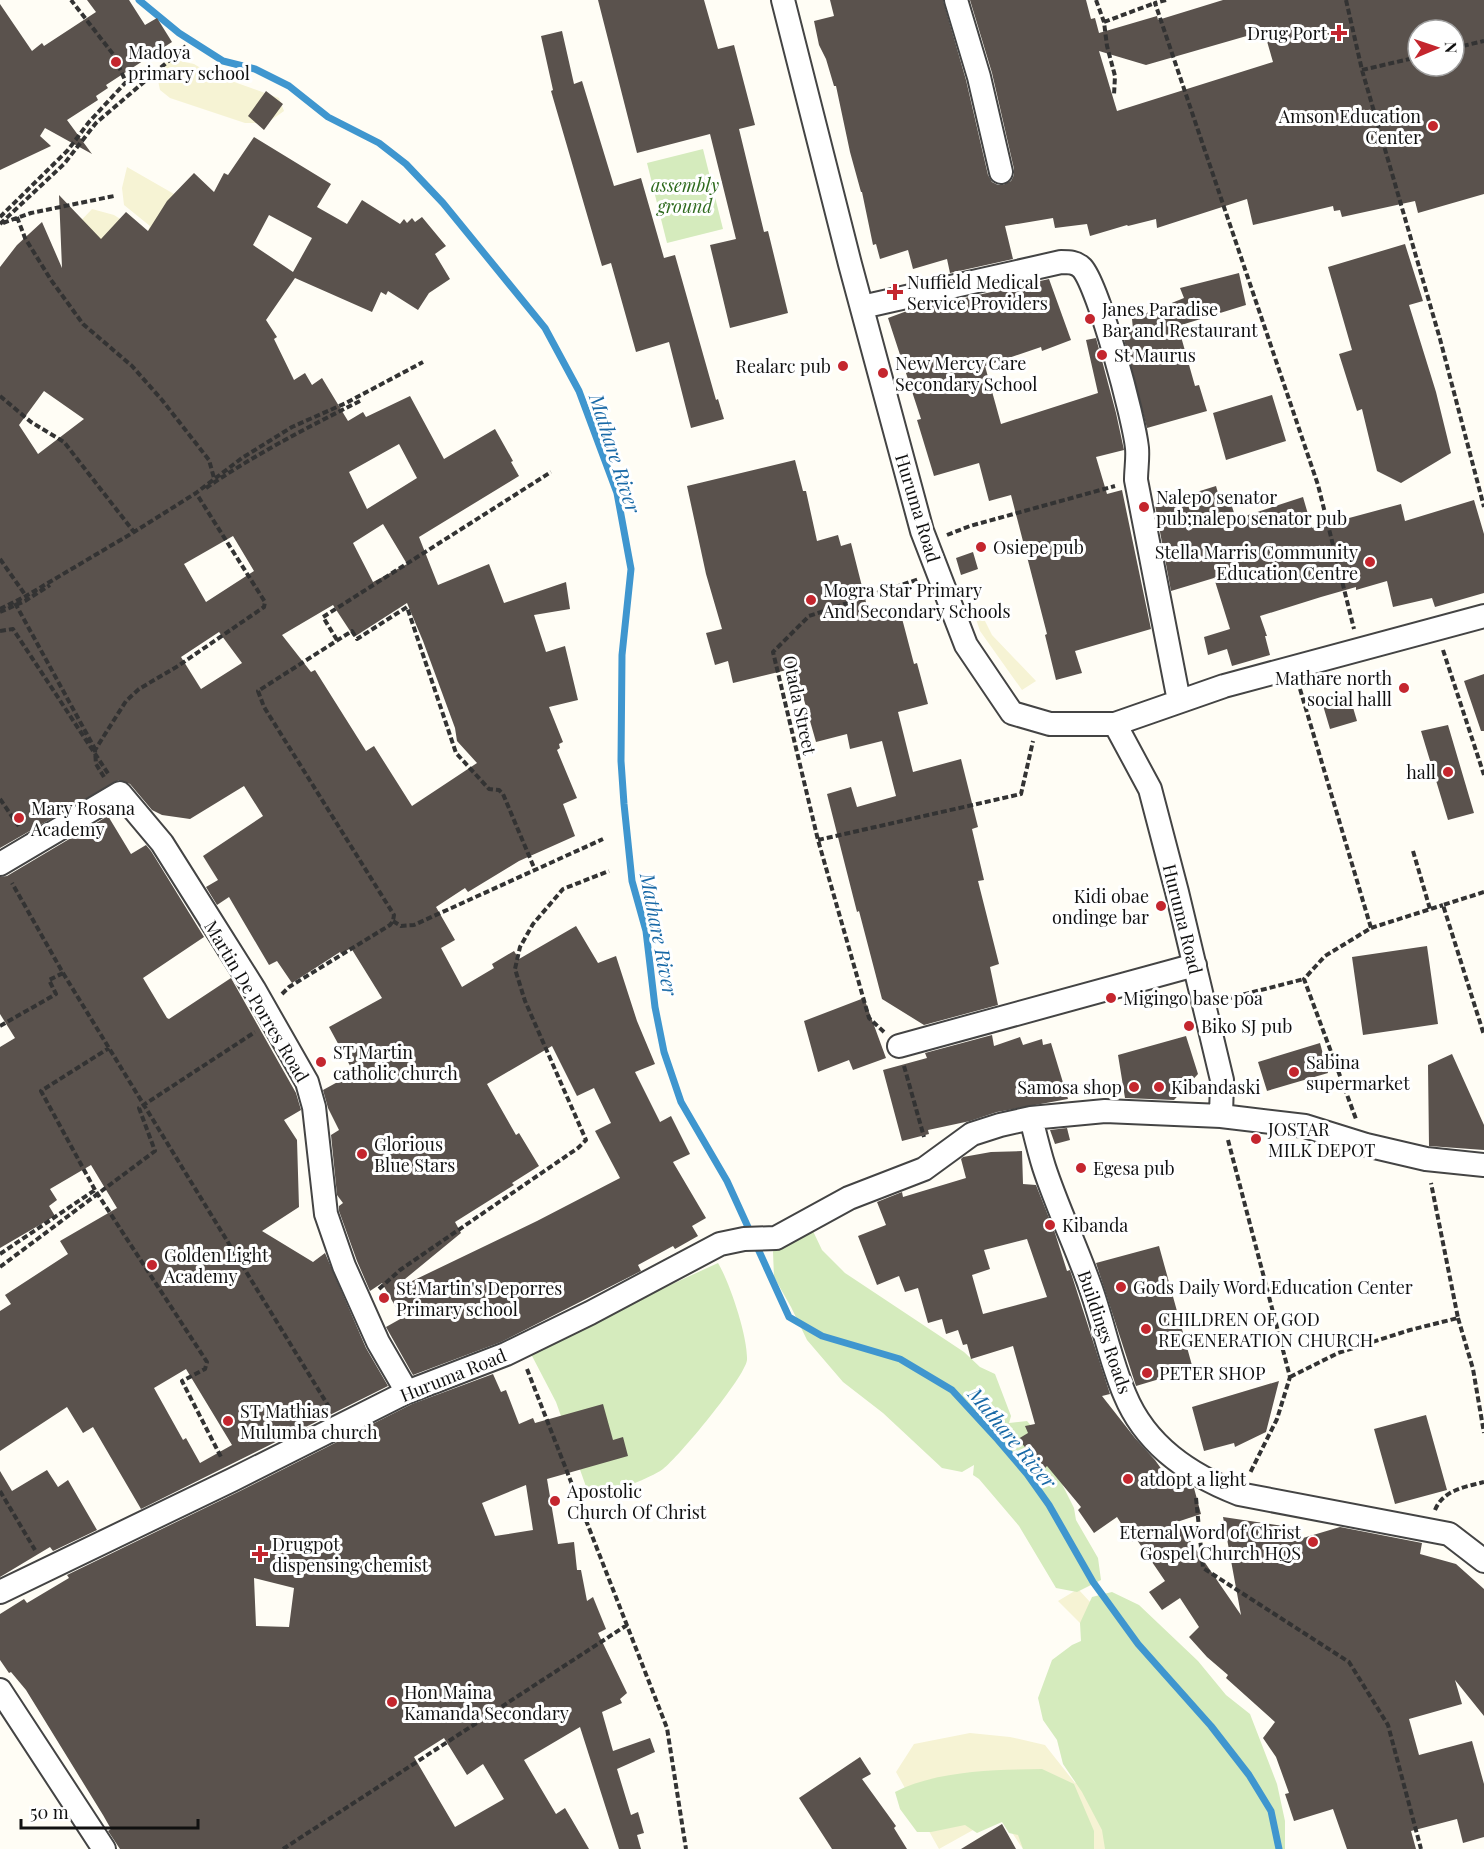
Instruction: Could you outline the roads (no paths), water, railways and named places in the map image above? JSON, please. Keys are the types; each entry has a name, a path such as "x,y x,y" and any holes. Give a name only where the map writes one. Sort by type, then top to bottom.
{"street":[{"name":"Huruma Road","path":"783,0 922,531 966,645 1012,713 1050,724 1114,724 1150,789 1222,1080 1221,1116"},
{"path":"956,0 979,77 1001,172"},
{"path":"862,308 1061,262 1071,262 1080,266 1088,275 1100,307 1128,402 1137,448 1136,480 1179,701"},
{"path":"1114,724 1224,686 1484,616"},
{"name":"Martin De Porres Road","path":"1,864 116,796 162,843 275,1012 307,1082 314,1107 326,1214 344,1266 378,1342 407,1392"},
{"path":"899,1046 1195,964"},
{"path":"1031,1118 1105,1111 1221,1116 1305,1126 1366,1145 1426,1159 1484,1165"},
{"name":"Huruma Road","path":"0,1592 407,1392 513,1350 590,1313 720,1244 744,1239 776,1238 849,1198 924,1169 972,1134 1031,1118"},
{"name":"Buildings Roads","path":"1031,1118 1044,1166 1090,1285 1126,1398 1136,1415 1161,1446 1194,1474 1239,1494 1449,1534 1484,1561"},
{"path":"0,1690 104,1849"}],"waterway":[{"name":"Mathare River","path":"139,0 179,33 223,61 255,69 289,86 328,117 379,143 406,164 443,203 545,328 579,391 617,493 631,569 622,655 621,761 624,804 632,881 646,931 655,1007 664,1052 681,1102 727,1181 789,1317 822,1336 900,1359 952,1390 1027,1474 1049,1505 1093,1582 1138,1644 1211,1726 1249,1775 1271,1811 1279,1849"}],"place":[{"name":"Drug Port","path":"1339,33"},
{"name":"Madoya primary school","path":"116,62"},
{"name":"Amson Education Center","path":"1433,126"},
{"name":"Nuffield Medical Service Providers","path":"895,292"},
{"name":"Janes Paradise Bar and Restaurant","path":"1090,319"},
{"name":"St Maurus","path":"1102,355"},
{"name":"Realarc pub","path":"843,366"},
{"name":"New Mercy Care Secondary School","path":"883,373"},
{"name":"Nalepo senator pub;nalepo senator pub","path":"1144,507"},
{"name":"Osiepe pub","path":"981,547"},
{"name":"Stella Marris Community Education Centre","path":"1370,562"},
{"name":"Mogra Star Primary And Secondary Schools","path":"811,600"},
{"name":"Mathare north social halll","path":"1404,688"},
{"name":"hall","path":"1448,772"},
{"name":"Mary Rosana Academy","path":"19,818"},
{"name":"Kidi obae ondinge bar","path":"1161,906"},
{"name":"Migingo base poa","path":"1111,998"},
{"name":"Biko SJ pub","path":"1189,1026"},
{"name":"ST Martin catholic church","path":"321,1062"},
{"name":"Sabina supermarket","path":"1294,1072"},
{"name":"Samosa shop","path":"1134,1087"},
{"name":"Kibandaski","path":"1159,1087"},
{"name":"JOSTAR MILK DEPOT","path":"1256,1139"},
{"name":"Glorious Blue Stars","path":"362,1154"},
{"name":"Egesa pub","path":"1081,1168"},
{"name":"Kibanda","path":"1050,1225"},
{"name":"Golden Light Academy","path":"152,1265"},
{"name":"Gods Daily Word Education Center","path":"1121,1287"},
{"name":"St.Martin's Deporres Primary school","path":"384,1298"},
{"name":"CHILDREN OF GOD REGENERATION CHURCH","path":"1146,1329"},
{"name":"PETER SHOP","path":"1147,1373"},
{"name":"ST Mathias Mulumba church","path":"228,1421"},
{"name":"atdopt a light","path":"1128,1479"},
{"name":"Apostolic Church Of Christ","path":"555,1501"},
{"name":"Eternal Word of Christ Gospel Church HQS","path":"1313,1542"},
{"name":"Drugpot dispensing chemist","path":"260,1554"},
{"name":"Hon Maina Kamanda Secondary","path":"392,1702"}],"park label":[{"name":"assembly ground","path":"685,195"}]}
